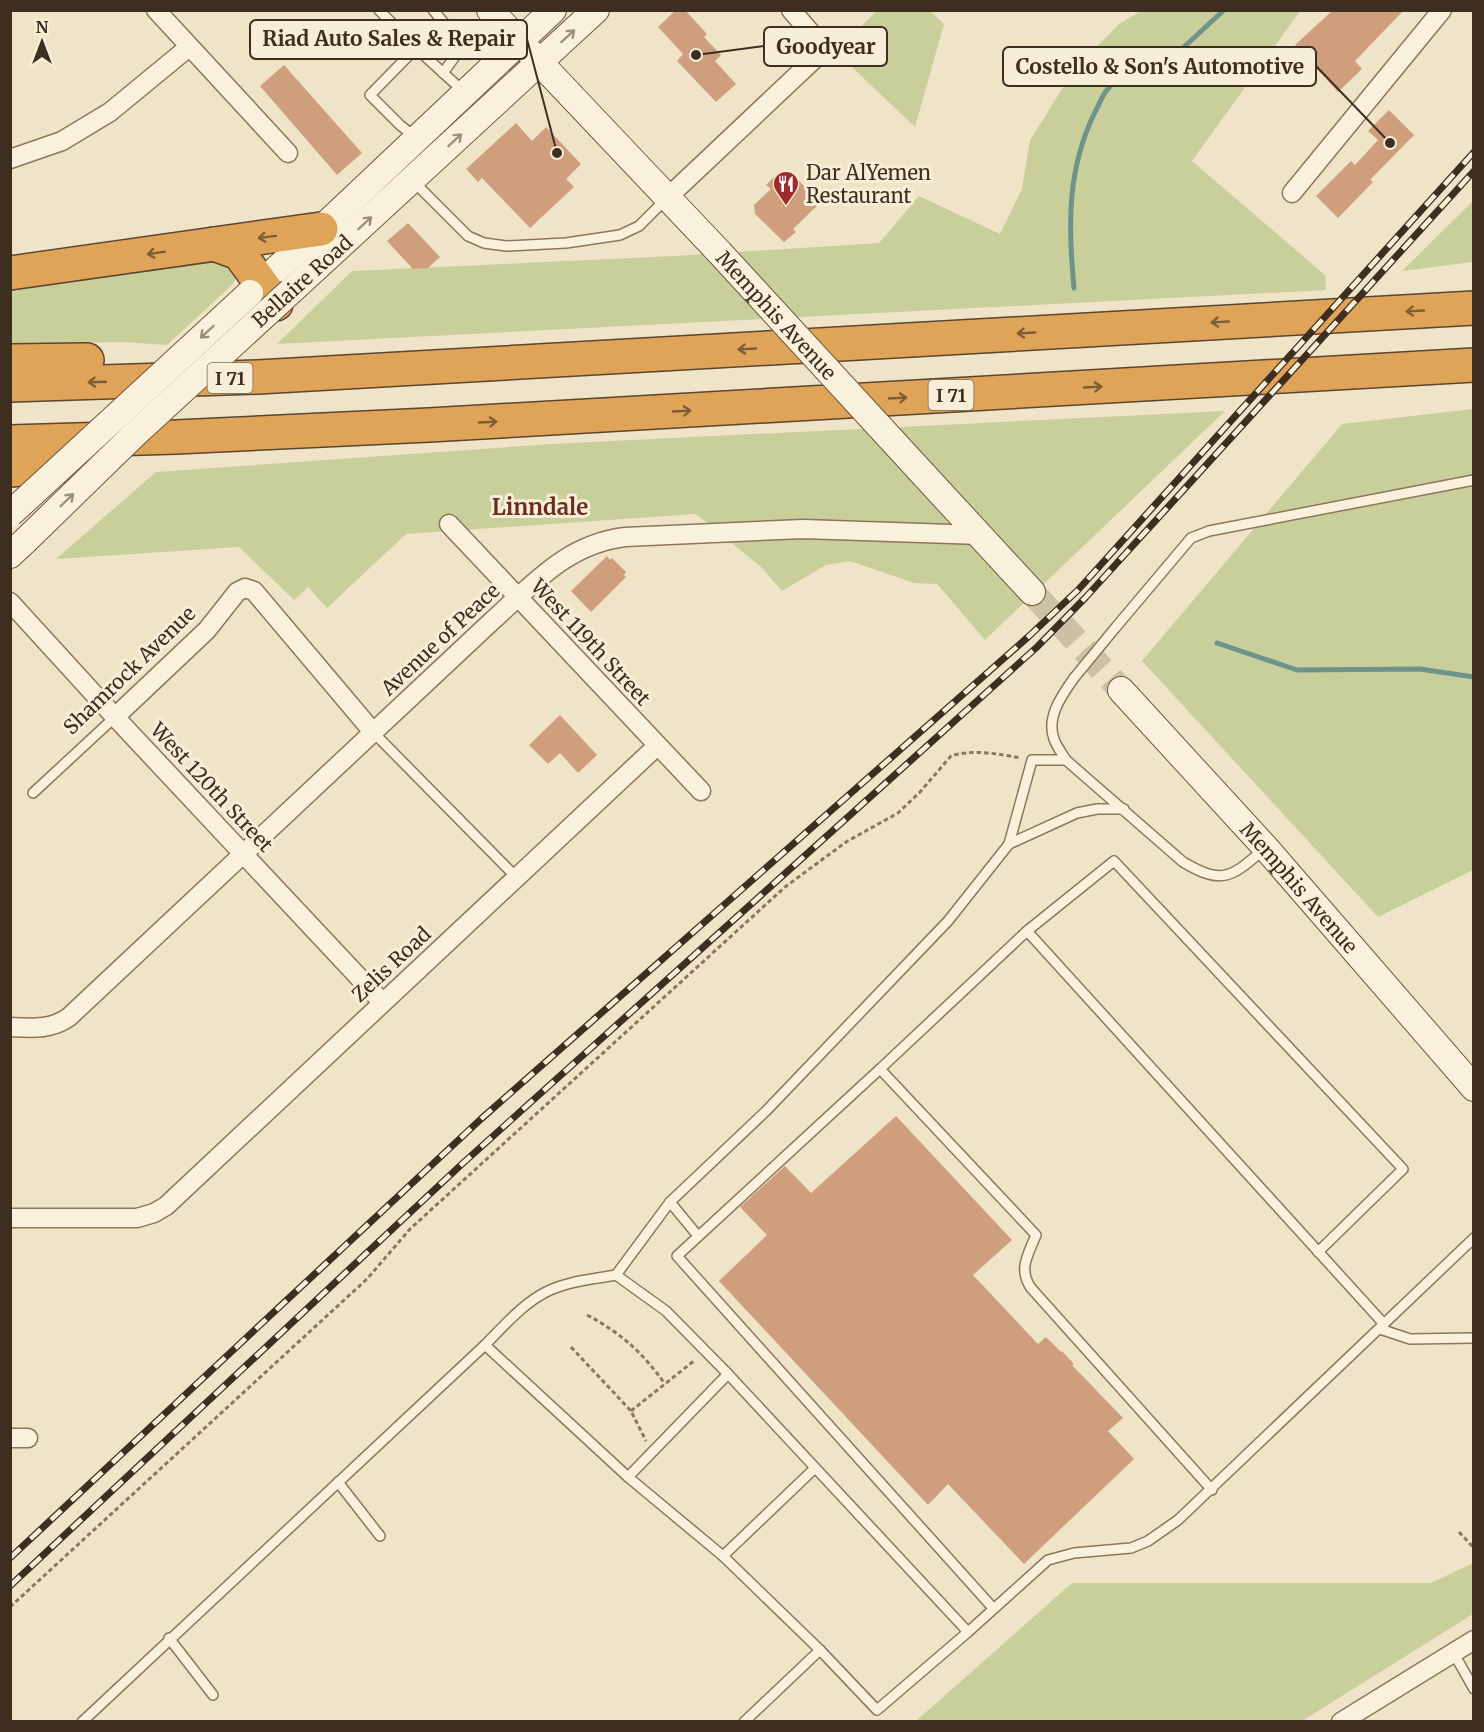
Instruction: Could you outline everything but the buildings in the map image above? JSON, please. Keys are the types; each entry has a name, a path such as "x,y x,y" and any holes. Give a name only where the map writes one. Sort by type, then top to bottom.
{"highway":[{"path":"10,273 321,230"},
{"path":"214,244 239,253 269,292"},
{"name":"I 71","path":"10,385 258,376 1473,308"},
{"path":"10,361 241,356 449,365"},
{"name":"I 71","path":"10,442 176,438 429,425 1473,365"},
{"path":"10,470 183,455 429,425"}],"street":[{"path":"156,10 288,153"},
{"name":"Memphis Avenue","path":"490,10 720,253 1032,592"},
{"name":"Bellaire Road","path":"10,514 269,292 403,170 417,138 553,10"},
{"name":"Bellaire Road","path":"18,548 136,433 269,292 321,230 403,170 539,62 596,10"},
{"path":"667,198 825,49 791,10"},
{"path":"1292,193 1442,10"},
{"path":"10,159 62,141 110,112 189,47"},
{"name":"West 119th Street","path":"449,524 701,790"},
{"name":"Avenue of Peace","path":"10,1027 52,1026 69,1017 519,597 553,566 577,551 596,542 625,537 803,529 981,535"},
{"name":"Shamrock Avenue","path":"115,717 207,630 237,592 245,588 254,591 373,732"},
{"name":"West 120th Street","path":"10,602 382,1002"},
{"name":"Memphis Avenue","path":"1121,690 1265,847 1473,1088"},
{"name":"Zelis Road","path":"10,1218 129,1219 154,1213 166,1206 657,746"},
{"path":"1341,1722 1473,1640"}],"lane":[{"path":"380,11 465,93"},
{"path":"428,22 437,12 451,31 456,55 443,73"},
{"path":"391,24 399,17"},
{"path":"407,39 416,33"},
{"path":"416,48 370,95 400,125 417,138"},
{"path":"403,170 461,231 484,243 500,246 566,243 620,235 639,226 667,198"},
{"path":"1265,847 1244,866 1228,875 1215,877 1203,874 1182,862 1066,759 1054,739 1052,723 1056,708 1074,678 1191,538 1209,531 1473,480"},
{"name":"Shamrock Avenue","path":"33,793 115,717"},
{"path":"373,732 516,877"},
{"path":"81,1722 519,1311 548,1291 568,1284 616,1275 670,1202 766,1111 948,921 1009,844 1032,760 1066,759"},
{"path":"1009,844 1077,813 1097,809 1124,809"},
{"path":"993,1608 677,1256 1027,931 1114,861 1403,1169 1318,1252"},
{"path":"1027,931 1318,1252 1382,1327 1410,1339 1473,1338"},
{"path":"880,1069 1036,1235 1024,1270 1024,1278 1212,1490"},
{"path":"670,1202 698,1236"},
{"path":"485,1345 628,1477 723,1556 820,1650 877,1710 1048,1560 1074,1553 1131,1548 1148,1541 1178,1520 1212,1490 1473,1238"},
{"path":"616,1275 666,1311 728,1374 968,1632"},
{"path":"628,1477 728,1374"},
{"path":"723,1556 815,1468"},
{"path":"338,1482 380,1536"},
{"path":"169,1638 213,1695"},
{"path":"744,1722 820,1650"},
{"path":"1453,1652 1473,1689"}],"path":[{"path":"10,1607 367,1279 410,1229 785,887 846,842 898,813 920,792 951,756 958,753 1000,754 1032,760"},
{"path":"587,1315 612,1328 649,1362 665,1384"},
{"path":"571,1347 631,1411 652,1453"},
{"path":"631,1411 706,1352"},
{"path":"1459,1532 1473,1548"}],"green space":[{"path":"878,10 930,11 944,24 915,127 835,51"},
{"path":"1141,11 1300,11 1192,161 1325,275 1326,290 277,344 352,271 674,256 879,243 919,196 1000,234 1022,189 1030,140 1074,70 1119,24"},
{"path":"1473,201 1473,262 1402,271"},
{"path":"207,254 238,272 233,284 167,345 122,342 11,344 11,284"},
{"path":"1473,409 1473,870 1378,917 1142,661 1342,424"},
{"path":"1225,411 985,640 937,584 914,583 850,561 826,565 782,591 761,567 696,514 406,534 327,608 308,587 294,600 239,547 56,559 156,472 551,444"},
{"path":"1473,1563 1473,1614 1302,1721 916,1721 1072,1583 1431,1583"}],"waterway":[{"path":"1074,288 1071,242 1074,176 1086,133 1103,96 1115,82 1171,59 1224,10"},
{"path":"1217,643 1297,670 1420,669 1474,677"}],"tunnel":[{"path":"1032,592 1121,690"}],"railway":[{"path":"10,1558 481,1119 1028,637 1078,590 1474,152"},
{"path":"10,1586 462,1164 1037,647 1086,597 1474,171"}],"place":[{"name":"Goodyear","path":"696,55"},
{"name":"Costello & Son's Automotive","path":"1390,143"},
{"name":"Riad Auto Sales & Repair","path":"557,153"},
{"name":"Dar AlYemen Restaurant","path":"786,207"}],"district":[{"name":"Linndale","path":"540,507"}]}
